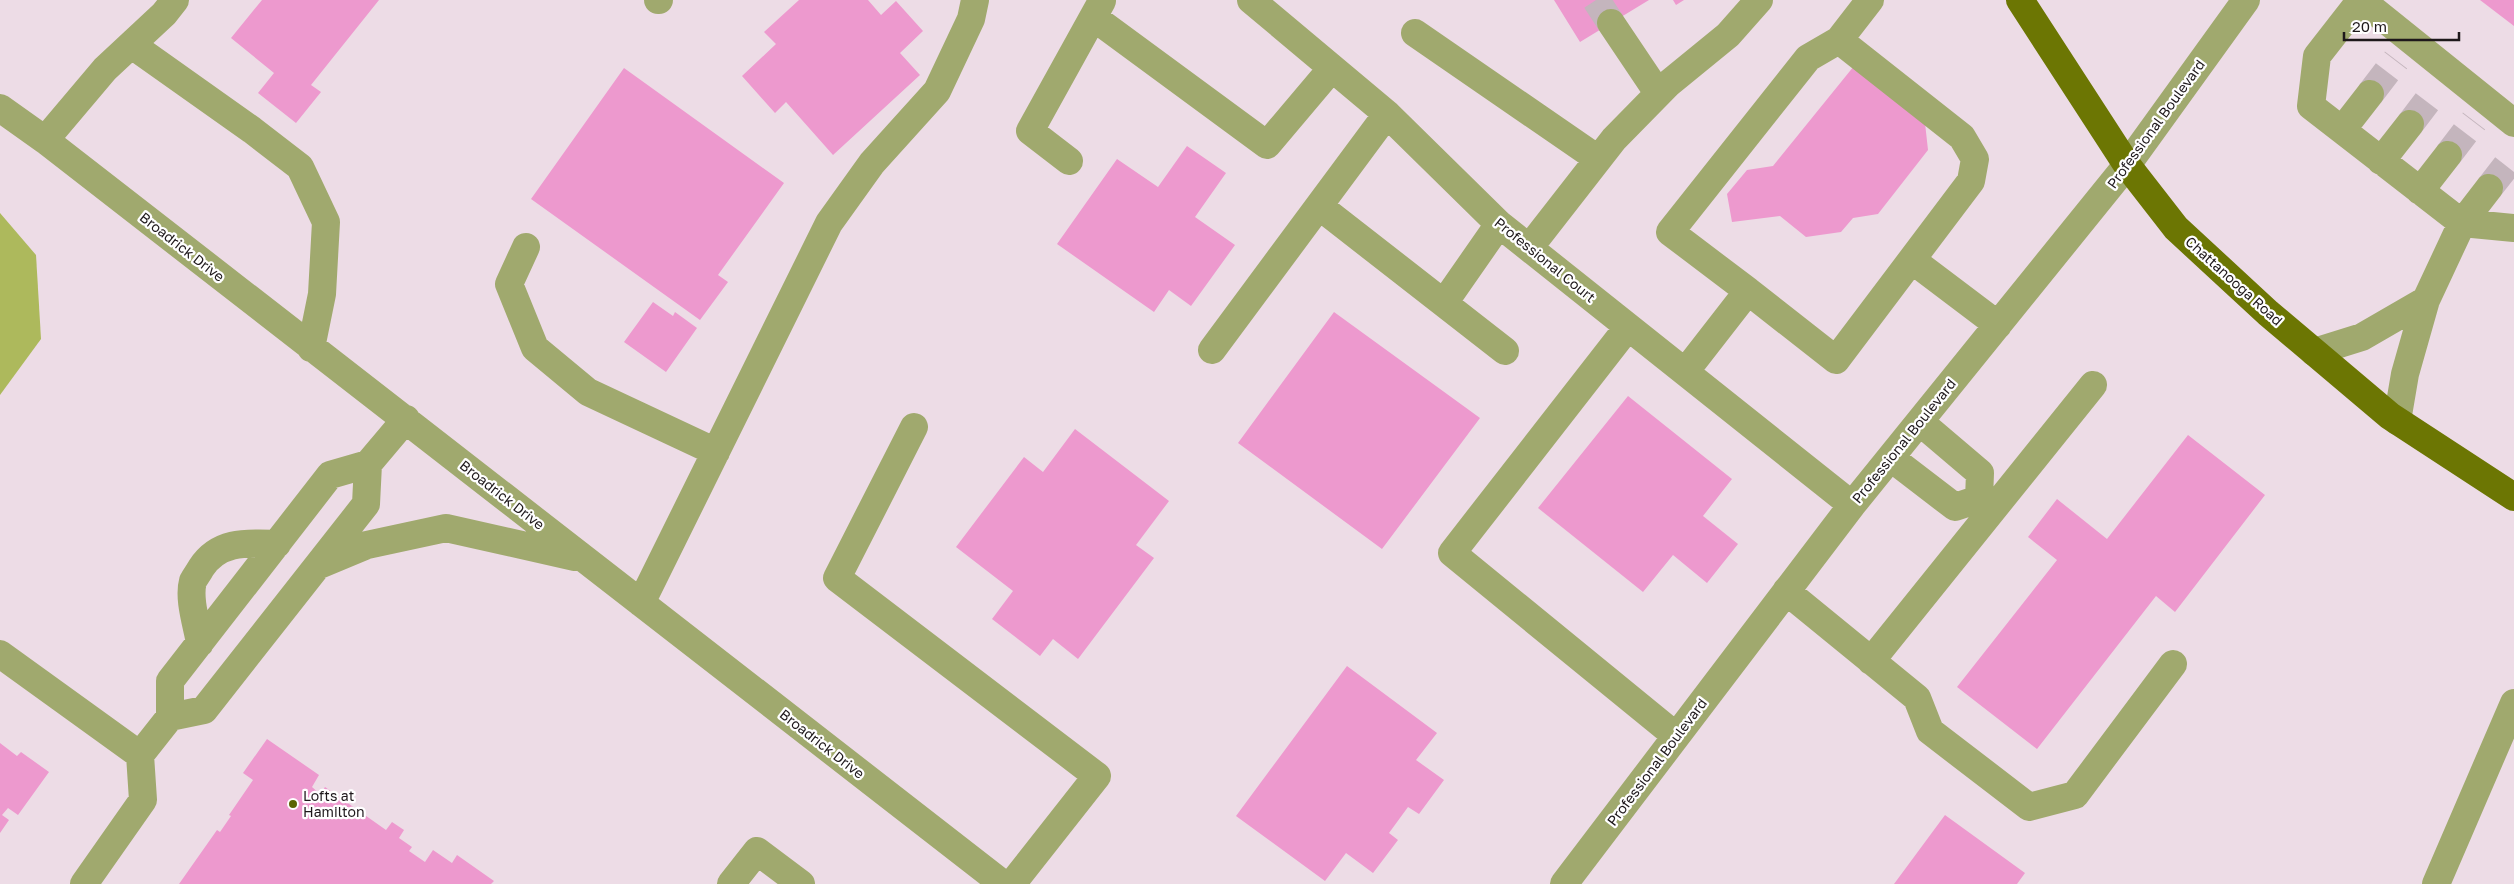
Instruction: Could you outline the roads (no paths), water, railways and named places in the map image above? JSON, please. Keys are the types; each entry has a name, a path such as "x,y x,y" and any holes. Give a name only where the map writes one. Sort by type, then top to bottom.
{"main road":[{"name":"Chattanooga Road","path":"2020,0 2128,165 2176,228 2314,352 2397,421 2514,497"}],"street":[{"path":"45,140 105,69 164,14 175,0"},
{"path":"641,603 829,224 872,163 937,91 971,19 975,0"},
{"name":"Professional Court","path":"1251,0 1387,114 1499,224 1852,505"},
{"path":"1528,248 1614,138 1658,94 1728,35 1759,0"},
{"path":"1839,40 1962,137 1975,159 1971,181 1836,360 1670,232 1808,58 1839,40 1870,0"},
{"name":"Professional Boulevard","path":"1573,881 1676,736 1852,505 2128,165 2246,0"},
{"path":"2514,122 2481,112 2403,50 2360,1 2317,56 2311,106 2462,223 2514,228"},
{"path":"1069,162 1030,131 1098,8 1267,145 1332,68"},
{"path":"1611,23 1658,94"},
{"path":"1415,33 1598,159"},
{"path":"132,45 300,167 326,222 322,294 311,348"},
{"path":"2342,130 2370,94"},
{"name":"Broadrick Drive","path":"0,108 45,140 1003,884"},
{"path":"1212,350 1387,114"},
{"path":"2381,161 2410,124"},
{"path":"2420,191 2448,154"},
{"path":"2397,421 2405,374 2426,300 2462,223 2490,188"},
{"path":"1319,206 1505,351"},
{"path":"1444,303 1499,224"},
{"path":"526,247 509,284 535,348 588,392 716,452"},
{"path":"1912,260 1998,325"},
{"path":"1685,372 1748,291"},
{"path":"2314,352 2362,338 2426,300"},
{"path":"1628,327 1452,553 1676,736"},
{"path":"1870,661 1986,503 2092,385"},
{"path":"84,884 143,800 140,754 170,717 170,681 330,475 368,464 406,420"},
{"path":"1920,422 1980,473 1986,503"},
{"path":"914,427 837,578 1097,776 1012,884"},
{"path":"1891,458 1955,507 1986,503"},
{"path":"170,717 204,710 318,566 366,504 368,464"},
{"path":"318,566 367,545 446,528 586,560"},
{"path":"200,642 193,601 193,581 205,562 221,548 243,543 277,544"},
{"path":"1786,592 1917,698 1930,731 2029,807 2074,795 2173,664"},
{"path":"0,654 140,754"},
{"path":"2436,884 2514,703"},
{"path":"731,884 758,851 801,884"}],"tunnel":[{"path":"1596,0 1611,23"},
{"path":"2370,94 2396,60"},
{"path":"2410,124 2435,91"},
{"path":"2448,155 2474,121"},
{"path":"2489,188 2514,156"}],"place":[{"name":"Lofts at Hamilton","path":"293,804"}]}
